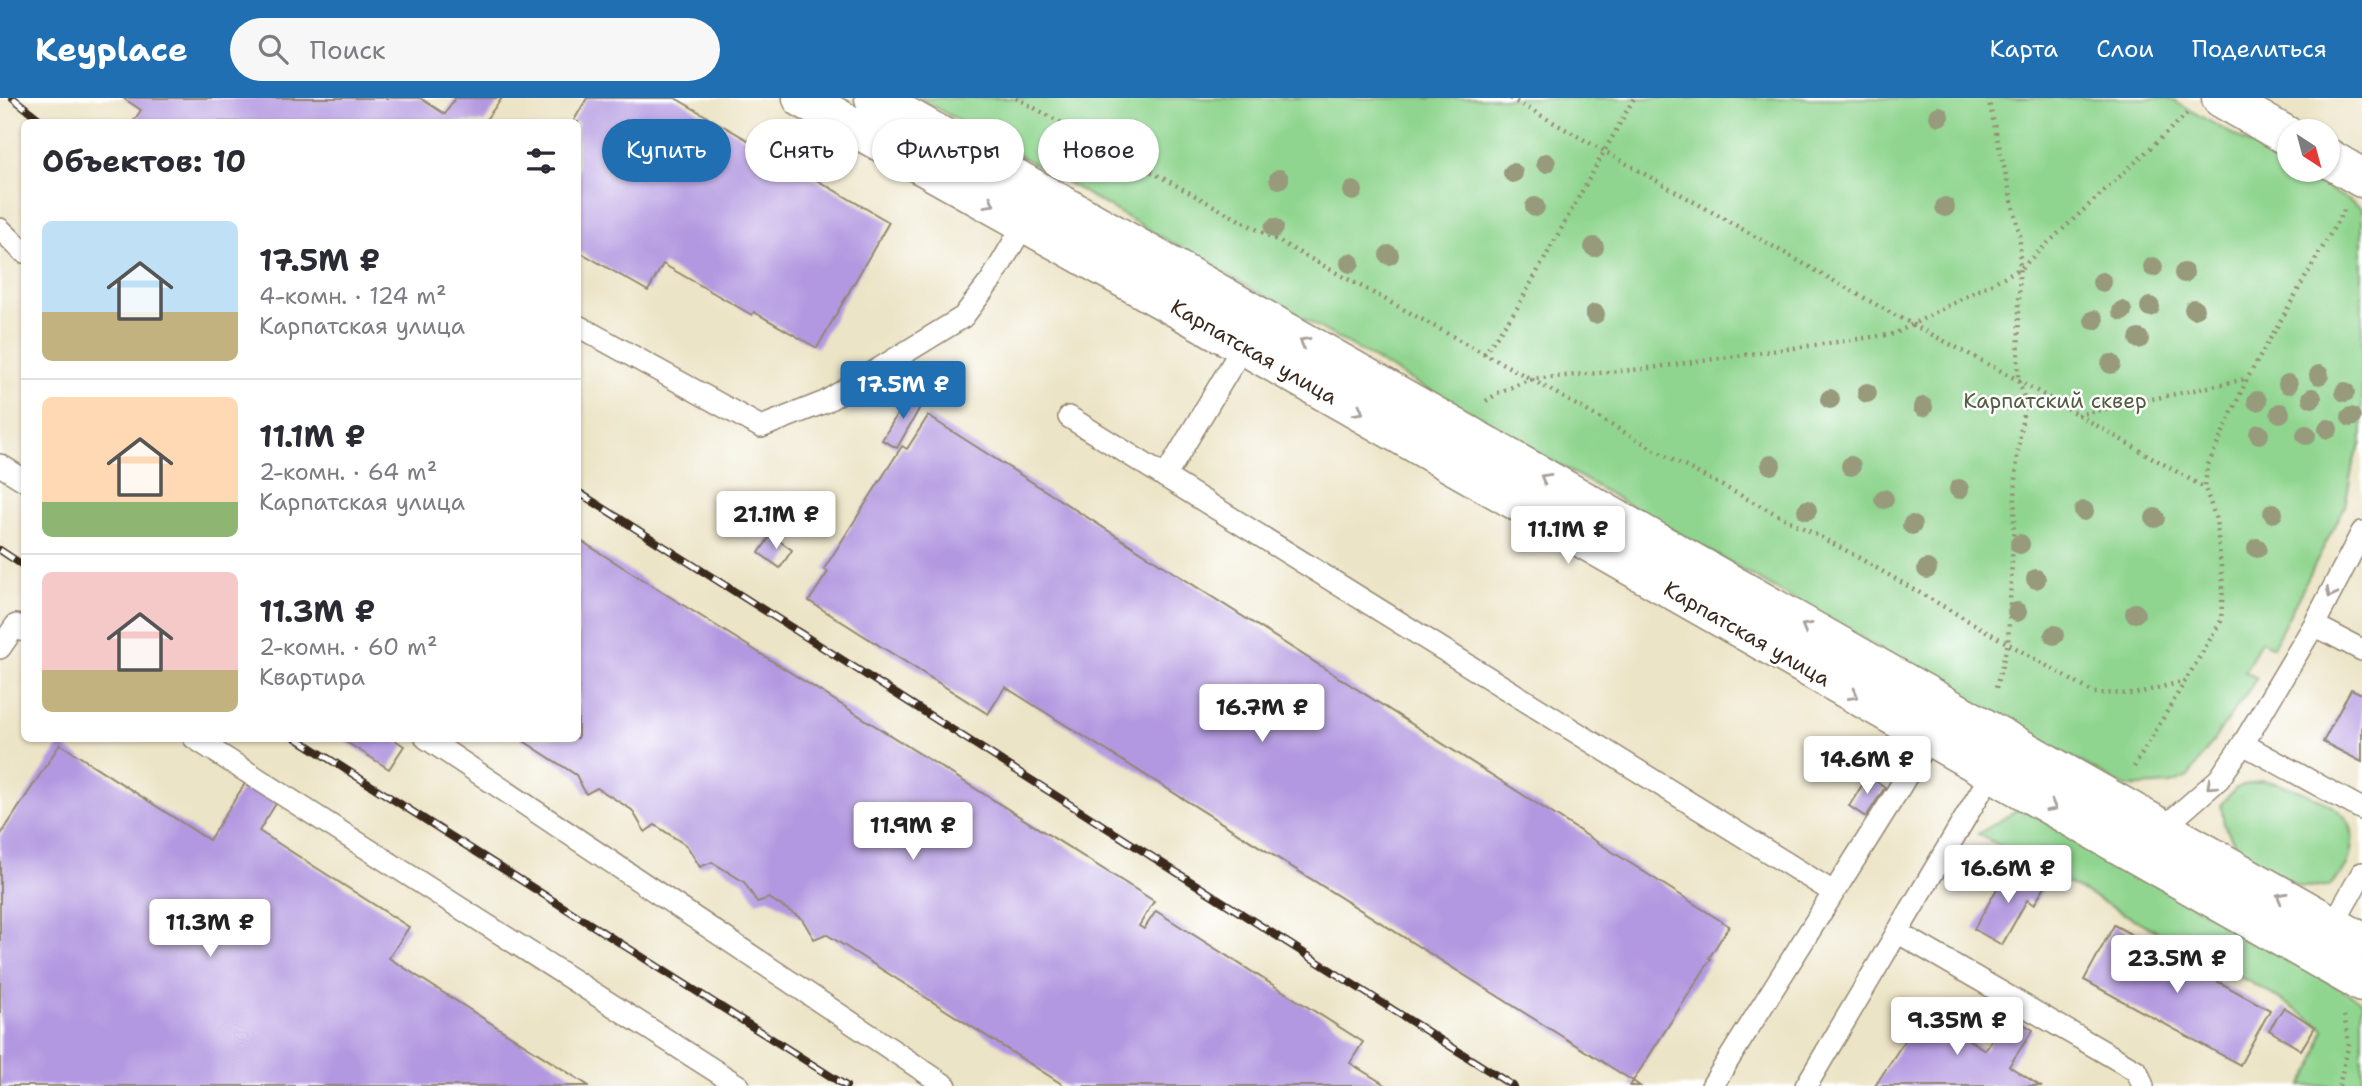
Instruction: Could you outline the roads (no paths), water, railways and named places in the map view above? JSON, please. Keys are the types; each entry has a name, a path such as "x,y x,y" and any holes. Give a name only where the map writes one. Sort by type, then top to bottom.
{"street":[{"name":"Карпатская улица","path":"802,98 1034,208 2000,758 2336,942 2362,984"},
{"name":"Карпатская улица","path":"874,98 1034,208"},
{"path":"2221,98 2277,129"},
{"path":"2340,172 2355,190"},
{"name":"Карпатская улица","path":"1252,331 1463,432 1938,723"},
{"name":"Карпатская улица","path":"2000,758 2113,802 2153,844"}],"lane":[{"path":"581,328 761,427 825,402 963,317 992,279 1034,208"},
{"path":"0,229 21,249"},
{"path":"1165,477 1252,331"},
{"path":"1069,417 1833,892"},
{"path":"0,465 21,478"},
{"path":"2153,844 2219,779 2243,744 2314,625 2362,532"},
{"path":"0,648 16,625 21,629"},
{"path":"2314,625 2362,650"},
{"path":"1712,1086 1898,792 1938,723"},
{"path":"200,742 739,1086"},
{"path":"432,742 946,1086"},
{"path":"2243,744 2362,809"},
{"path":"1806,1086 2000,758"},
{"path":"2336,942 2362,873"},
{"path":"1897,932 2137,1072 2143,1086"}],"railway":[{"path":"13,98 39,119"},
{"path":"581,494 1513,1086"},
{"path":"0,550 21,564"},
{"path":"302,742 846,1086"}],"park label":[{"name":"Карпатский сквер","path":"2055,401"}]}
